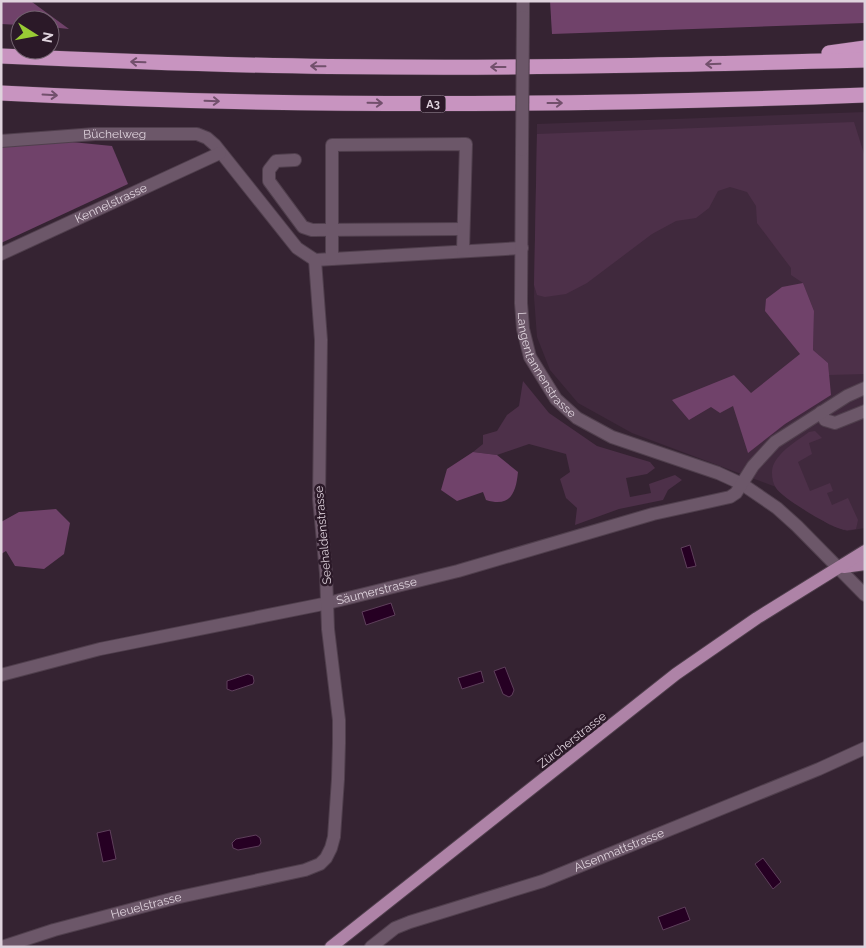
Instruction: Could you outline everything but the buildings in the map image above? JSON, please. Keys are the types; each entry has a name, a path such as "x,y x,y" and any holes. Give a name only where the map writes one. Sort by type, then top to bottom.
{"highway":[{"path":"761,63 865,48"},
{"path":"1,56 186,64 395,68 571,67 865,60"},
{"name":"A3","path":"1,93 247,102 410,104 676,101 865,95"}],"main road":[{"name":"Zürcherstrasse","path":"331,947 676,674 756,618 865,551"},
{"name":"Zürcherstrasse","path":"839,568 865,564"}],"street":[{"name":"Langentannenstrasse","path":"523,1 521,303 523,329 530,357 556,399 577,418 612,437 718,473 742,484 777,508 865,594"},
{"name":"Büchelweg","path":"1,141 95,134 197,134 207,138 220,153"},
{"path":"332,259 332,145 466,144 463,252"},
{"name":"Kennelstrasse","path":"1,254 220,153"},
{"path":"220,153 297,248 316,260 522,248"},
{"path":"295,160 276,161 269,170 269,181 304,227 312,230 464,229"},
{"name":"Seehaldenstrasse","path":"291,872 305,870 320,864 326,858 334,838 338,779 339,720 328,629 328,603 318,485 321,340 316,260"},
{"name":"Säumerstrasse","path":"1,675 100,649 328,603 458,571 653,514 730,497 736,493 753,466 775,442 847,396 865,388"},
{"path":"821,412 826,420 835,423 865,411"},
{"name":"Alsenmattstrasse","path":"371,947 395,928 543,881 820,769 865,748"},
{"name":"Heuelstrasse","path":"2,947 54,930 174,898 291,872"}],"shaded area":[{"path":"1,1 32,2 43,10 10,10 10,24 1,24"},
{"path":"550,1 865,1 865,23 552,34"},
{"path":"60,22 69,29 60,28"},
{"path":"865,112 865,528 847,531 830,525 783,495 776,487 632,433 578,403 550,370 537,337 534,297 537,124"},
{"path":"854,122 865,157 865,374 829,375 828,363 813,350 814,311 803,283 791,275 791,268 757,223 756,206 747,192 730,187 718,191 709,208 696,218 676,221 652,234 587,283 566,294 545,297 537,295 534,285 537,134"},
{"path":"1,135 112,146 128,184 1,243"},
{"path":"803,283 814,311 813,350 828,363 831,395 785,424 748,453 733,406 720,413 711,407 689,420 672,400 734,375 751,393 800,354 765,311 766,299 782,287"},
{"path":"523,381 549,413 597,446 650,462 655,468 647,474 626,478 630,497 651,493 649,484 675,475 682,480 668,490 663,500 619,509 575,525 577,508 566,498 560,479 570,472 566,454 529,444 497,455 473,452 483,444 483,435 497,431 507,415 519,406"},
{"path":"815,431 822,438 809,443 812,454 798,462 810,491 830,483 833,491 827,493 832,505 848,498 858,520 856,529 843,530 827,523 787,498 775,486 772,471 779,456 809,432"},
{"path":"473,452 497,455 518,472 514,492 507,500 494,502 486,500 483,492 457,501 441,490 447,469"},
{"path":"56,509 70,523 64,554 44,569 15,566 6,551 1,554 1,522 19,512"},
{"path":"690,545 696,566 687,568 681,548"},
{"path":"391,603 395,615 366,625 362,612"},
{"path":"505,667 514,690 509,697 503,694 494,671"},
{"path":"481,671 484,682 462,689 458,678"},
{"path":"248,674 253,676 253,684 232,691 227,689 227,681"},
{"path":"110,830 116,859 103,862 97,833"},
{"path":"256,835 260,838 261,843 259,846 238,850 233,848 232,843 236,839"},
{"path":"763,858 781,882 773,889 755,864"},
{"path":"685,907 690,920 663,930 658,917"}]}
